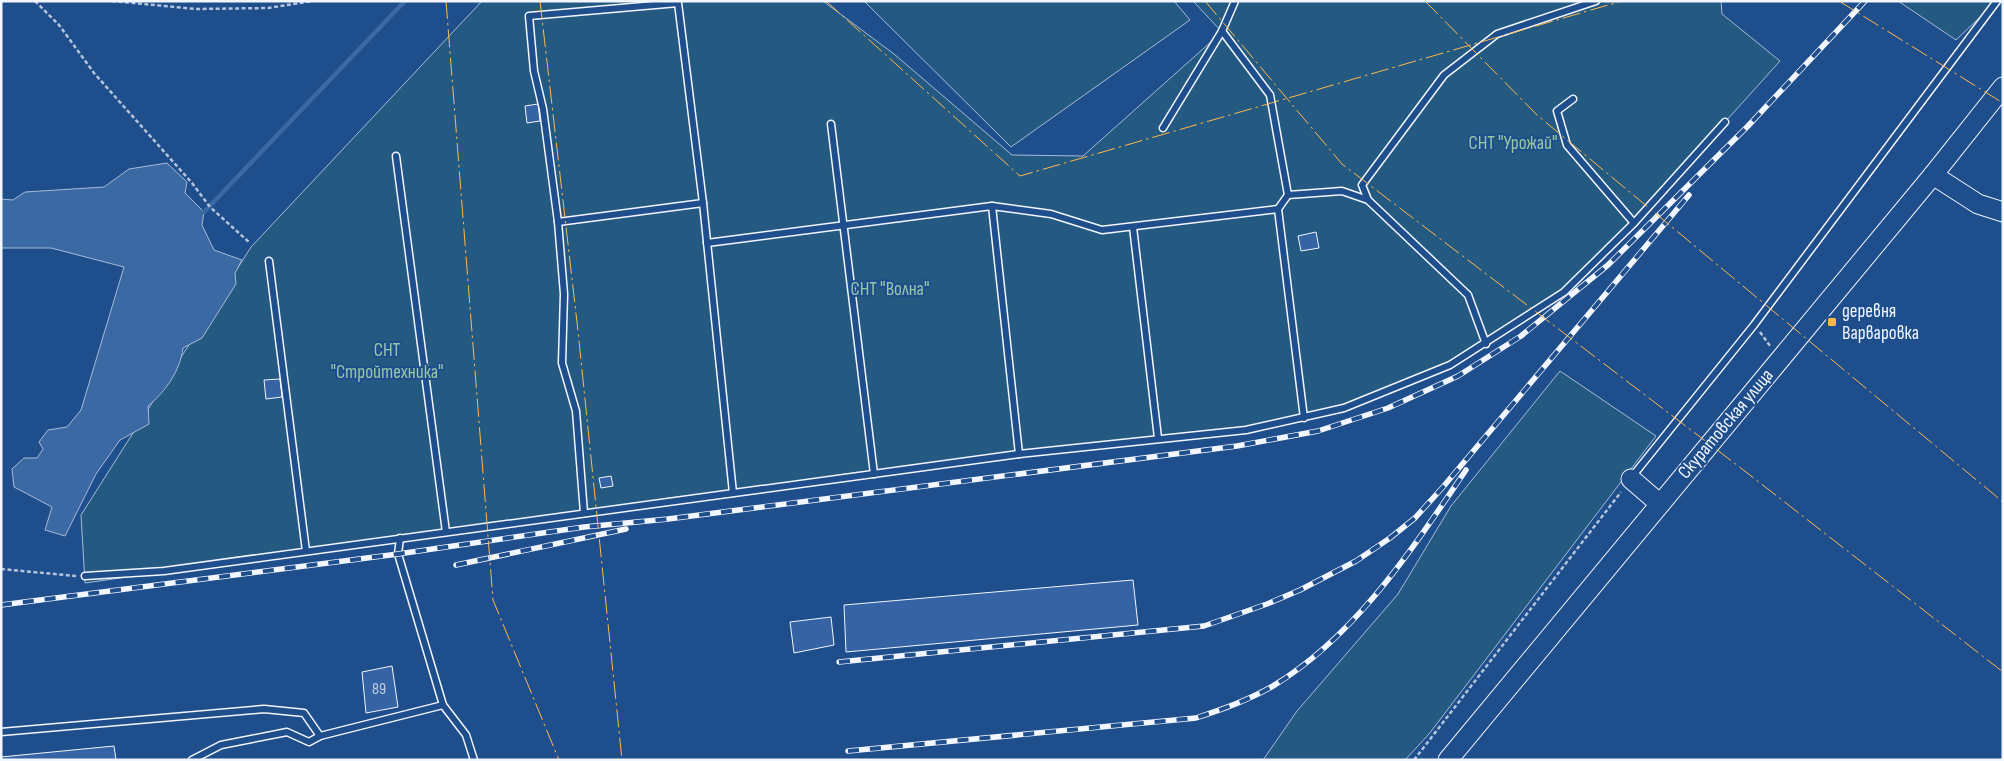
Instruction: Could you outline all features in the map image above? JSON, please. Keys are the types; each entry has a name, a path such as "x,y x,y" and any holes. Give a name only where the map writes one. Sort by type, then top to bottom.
{"street":[{"name":"Скуратовская улица","path":"1448,760 2003,88"},
{"path":"1933,175 1978,204 2003,212"},
{"path":"1631,479 1660,504"}],"lane":[{"path":"1163,128 1222,31 1235,1"},
{"path":"1486,344 1468,295 1368,200 1362,186 1444,75 1497,34 1596,1"},
{"path":"1631,479 1754,325 1997,1"},
{"path":"584,514 576,411 562,363 564,294 558,222 543,109 534,71 529,16 678,3 703,203 733,493"},
{"path":"1222,31 1270,95 1288,195 1278,209 1304,418"},
{"path":"1573,98 1557,110 1568,145 1634,223"},
{"path":"85,576 164,571 1019,454 1246,430 1344,408 1450,366 1564,292 1634,223 1725,122"},
{"path":"831,124 874,474"},
{"path":"396,156 446,532"},
{"path":"1288,195 1342,191 1368,200"},
{"path":"558,222 703,203"},
{"path":"707,242 992,206 1051,214 1102,230 1278,209"},
{"path":"992,206 1019,454"},
{"path":"1134,227 1158,438"},
{"path":"269,261 306,551"},
{"path":"400,538 398,554 443,705 466,735 474,760"},
{"path":"192,760 222,745 287,732 309,742 320,736 443,705"},
{"path":"1,732 264,709 304,713 320,736"}],"path":[{"path":"35,1 59,25 94,73 210,207 250,243"},
{"path":"112,1 196,9 268,8 313,1"},
{"path":"1754,325 1772,348"},
{"path":"1414,760 1631,479"},
{"path":"1,569 85,576"}],"green space":[{"path":"482,1 823,1 894,54 1012,155 1083,156 1222,32 1193,1 1721,1 1722,14 1780,61 1634,223 1564,292 1450,365 1344,408 1246,430 1158,438 400,538 85,583 81,515 251,247"},
{"path":"864,1 1174,1 1190,20 1011,147"},
{"path":"1898,1 1997,1 1956,40"},
{"path":"1560,371 1656,436 1429,734 1405,760 1263,760 1297,711 1398,594 1451,506"}],"shaded area":[{"path":"167,163 187,182 185,193 204,212 202,225 214,250 242,260 235,273 236,284 202,338 183,348 179,365 171,380 161,394 148,406 149,424 120,440 96,474 65,536 45,530 52,507 14,487 12,469 24,458 37,458 43,449 39,442 48,430 67,427 81,410 124,267 51,248 1,248 1,199 13,200 25,192 104,187 129,169"}],"building":[{"path":"538,104 540,121 527,123 525,106"},
{"path":"1316,232 1319,248 1301,251 1298,236"},
{"path":"280,379 282,397 266,399 264,380"},
{"path":"611,476 613,486 601,488 599,478"},
{"path":"1133,580 1138,625 846,652 844,605"},
{"path":"831,617 834,645 794,653 790,622"},
{"path":"392,666 398,707 366,713 362,672"},
{"path":"114,746 116,760 1,760 1,757"}],"waterway":[{"path":"204,212 405,1"}],"railway":[{"path":"1,605 398,554 584,527 668,519 1237,446 1318,431 1388,408 1458,376 1521,336 1608,265 1748,126 1865,1"},
{"path":"839,662 1204,626 1267,604 1300,590 1356,561 1415,518 1689,195"},
{"path":"848,751 1196,718 1255,696 1303,665 1331,642 1357,616 1403,560 1466,470"},
{"path":"456,565 626,529"}],"power":[{"path":"446,1 493,600 559,760"},
{"path":"540,1 578,331 622,760"},
{"path":"826,1 1020,176 1622,1"},
{"path":"1205,1 1342,164 1746,472 2003,672"},
{"path":"1425,1 1537,115 2003,502"},
{"path":"1839,1 2003,103"}],"place":[{"name":"деревня Варваровка","path":"1832,322"}],"park label":[{"name":"СНТ \"Урожай\"","path":"1513,143"},
{"name":"СНТ \"Волна\"","path":"890,289"},
{"name":"СНТ \"Стройтехника\"","path":"387,361"}]}
